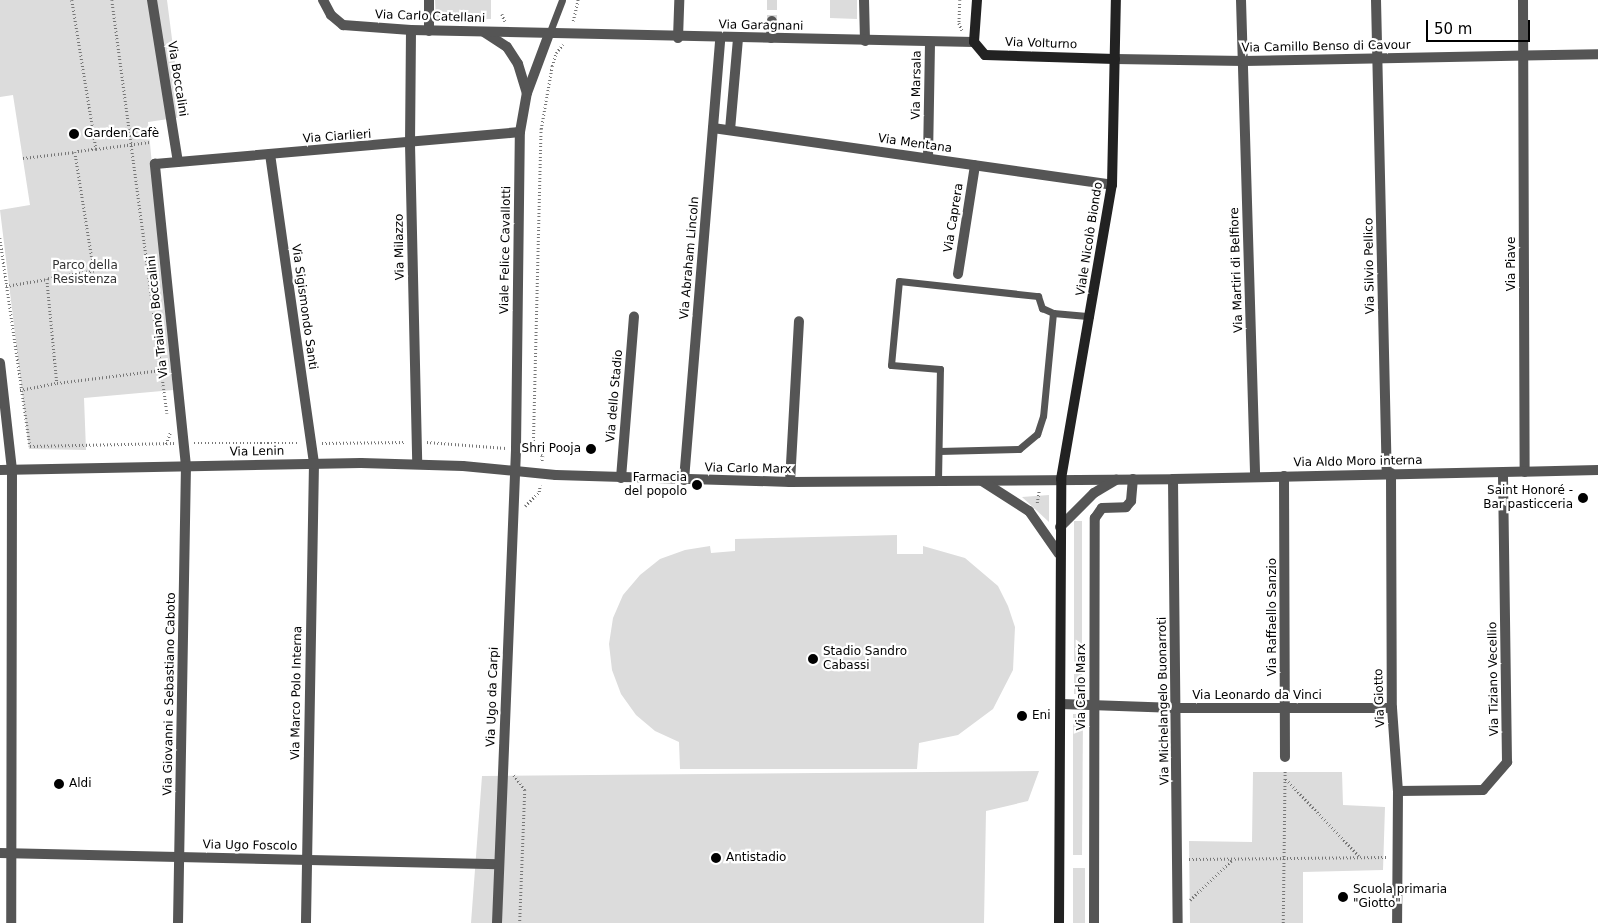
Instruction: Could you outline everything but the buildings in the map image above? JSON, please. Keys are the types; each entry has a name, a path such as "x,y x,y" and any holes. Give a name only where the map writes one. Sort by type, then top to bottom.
{"main road":[{"path":"970,42 977,0"},
{"name":"Viale Nicolò Biondo","path":"1062,479 1112,185 1116,0"},
{"name":"Via Volturno","path":"970,42 985,55 1115,59"},
{"name":"Via Carlo Marx","path":"1059,923 1061,704 1059,554 1062,479"}],"street":[{"name":"Via Boccalini","path":"152,0 178,162"},
{"name":"Via Carlo Catellani","path":"323,0 331,15 343,25 411,30 549,34"},
{"path":"429,0 429,30"},
{"path":"678,38 679,0"},
{"path":"864,0 864,41"},
{"name":"Via Martiri di Belfiore","path":"1241,0 1255,477"},
{"name":"Via Silvio Pellico","path":"1376,0 1389,473"},
{"name":"Via Piave","path":"1523,0 1525,472"},
{"path":"772,21 772,38"},
{"name":"Via Milazzo","path":"411,30 410,144 417,464"},
{"path":"484,32 507,47 518,64 527,93"},
{"name":"Via Garagnani","path":"549,34 570,36 970,42"},
{"name":"Viale Felice Cavallotti","path":"514,471 516,448 520,132 527,93 549,34"},
{"name":"Via Abraham Lincoln","path":"684,480 720,38"},
{"path":"730,130 738,38"},
{"name":"Via Marsala","path":"928,158 930,42"},
{"name":"Via Camillo Benso di Cavour","path":"1115,59 1244,61 1598,54"},
{"name":"Via Mentana","path":"713,128 1112,185"},
{"name":"Via Ciarlieri","path":"155,164 410,144 520,132"},
{"name":"Via Sigismondo Santi","path":"270,154 314,463"},
{"name":"Via Traiano Boccalini","path":"155,164 186,466"},
{"name":"Via Caprera","path":"958,274 975,165"},
{"name":"Via dello Stadio","path":"621,478 634,317"},
{"path":"790,482 799,321"},
{"path":"0,363 12,470 5,853 11,923"},
{"name":"Via Lenin","path":"0,470 314,463 417,464 514,471"},
{"name":"Via Marco Polo Interna","path":"306,923 314,463"},
{"name":"Via Giovanni e Sebastiano Caboto","path":"178,923 186,466"},
{"name":"Via Aldo Moro interna","path":"982,481 1598,470"},
{"name":"Via Carlo Marx","path":"514,471 684,480 790,482 982,481"},
{"name":"Via Ugo da Carpi","path":"497,923 514,471"},
{"name":"Via Giotto","path":"1389,473 1392,708 1398,791 1397,923"},
{"name":"Via Tiziano Vecellio","path":"1398,791 1483,790 1507,762 1504,473"},
{"name":"Via Raffaello Sanzio","path":"1284,476 1285,757"},
{"path":"1060,526 1094,493 1118,479"},
{"name":"Via Carlo Marx","path":"1094,923 1095,518 1102,508 1126,507 1131,501 1132,479"},
{"name":"Via Michelangelo Buonarroti","path":"1173,479 1178,923"},
{"path":"982,481 1029,511 1059,554"},
{"name":"Via Leonardo da Vinci","path":"1061,704 1177,708 1392,708"},
{"name":"Via Ugo Foscolo","path":"5,853 499,864"}],"lane":[{"path":"549,34 562,0"},
{"path":"938,481 940,370 891,365 899,281 1038,296 1042,308 1052,313 1090,316"},
{"path":"939,451 1019,449 1037,434 1043,416 1052,313"}],"path":[{"path":"72,0 96,149"},
{"path":"112,0 168,416"},
{"path":"0,238 20,390 30,446 416,441 533,448 541,129 556,53 570,36 578,0"},
{"path":"960,0 959,23 970,42"},
{"path":"23,158 150,142"},
{"path":"6,286 94,271 75,152"},
{"path":"46,279 57,383"},
{"path":"20,390 57,383 162,370"},
{"path":"166,444 170,435 169,426"},
{"path":"1029,511 1038,500 1039,480"},
{"path":"1283,923 1285,757"},
{"path":"1285,778 1360,857"},
{"path":"1178,859 1398,856"},
{"path":"1178,912 1234,858"}],"green space":[{"name":"Parco della Resistenza","path":"0,0 167,0 182,117 148,122 173,390 84,398 86,450 29,449 0,210 30,205 13,95 0,97"},
{"path":"435,0 491,0 491,19 436,20"},
{"path":"830,0 857,0 857,19 830,18"},
{"path":"1049,495 1049,522 1022,497"},
{"path":"1074,521 1082,521 1082,694 1074,694"},
{"name":"Stadio Sandro Cabassi","path":"897,535 897,554 923,554 923,546 965,558 998,586 1008,606 1015,627 1013,670 993,709 958,735 919,743 917,769 680,769 679,742 655,731 636,715 621,694 612,670 609,644 613,618 623,595 640,575 660,559 685,550 710,546 711,553 735,551 735,539"},
{"path":"1073,714 1083,714 1082,855 1073,855"},
{"path":"1039,771 1028,801 986,811 984,923 471,923 482,776"},
{"path":"1253,772 1342,772 1343,805 1385,807 1383,870 1303,872 1303,923 1190,923 1189,841 1252,842"},
{"path":"1073,868 1085,868 1085,923 1073,923"}],"tunnel":[{"path":"772,0 772,21"}],"place":[{"name":"Garden Cafè","path":"74,134"},
{"name":"Shri Pooja","path":"591,449"},
{"name":"Farmacia del popolo","path":"697,485"},
{"name":"Saint Honoré - Bar pasticceria","path":"1583,498"},
{"name":"Stadio Sandro Cabassi","path":"813,659"},
{"name":"Eni","path":"1022,716"},
{"name":"Aldi","path":"59,784"},
{"name":"Antistadio","path":"716,858"},
{"name":"Scuola primaria \"Giotto\"","path":"1343,897"}]}
